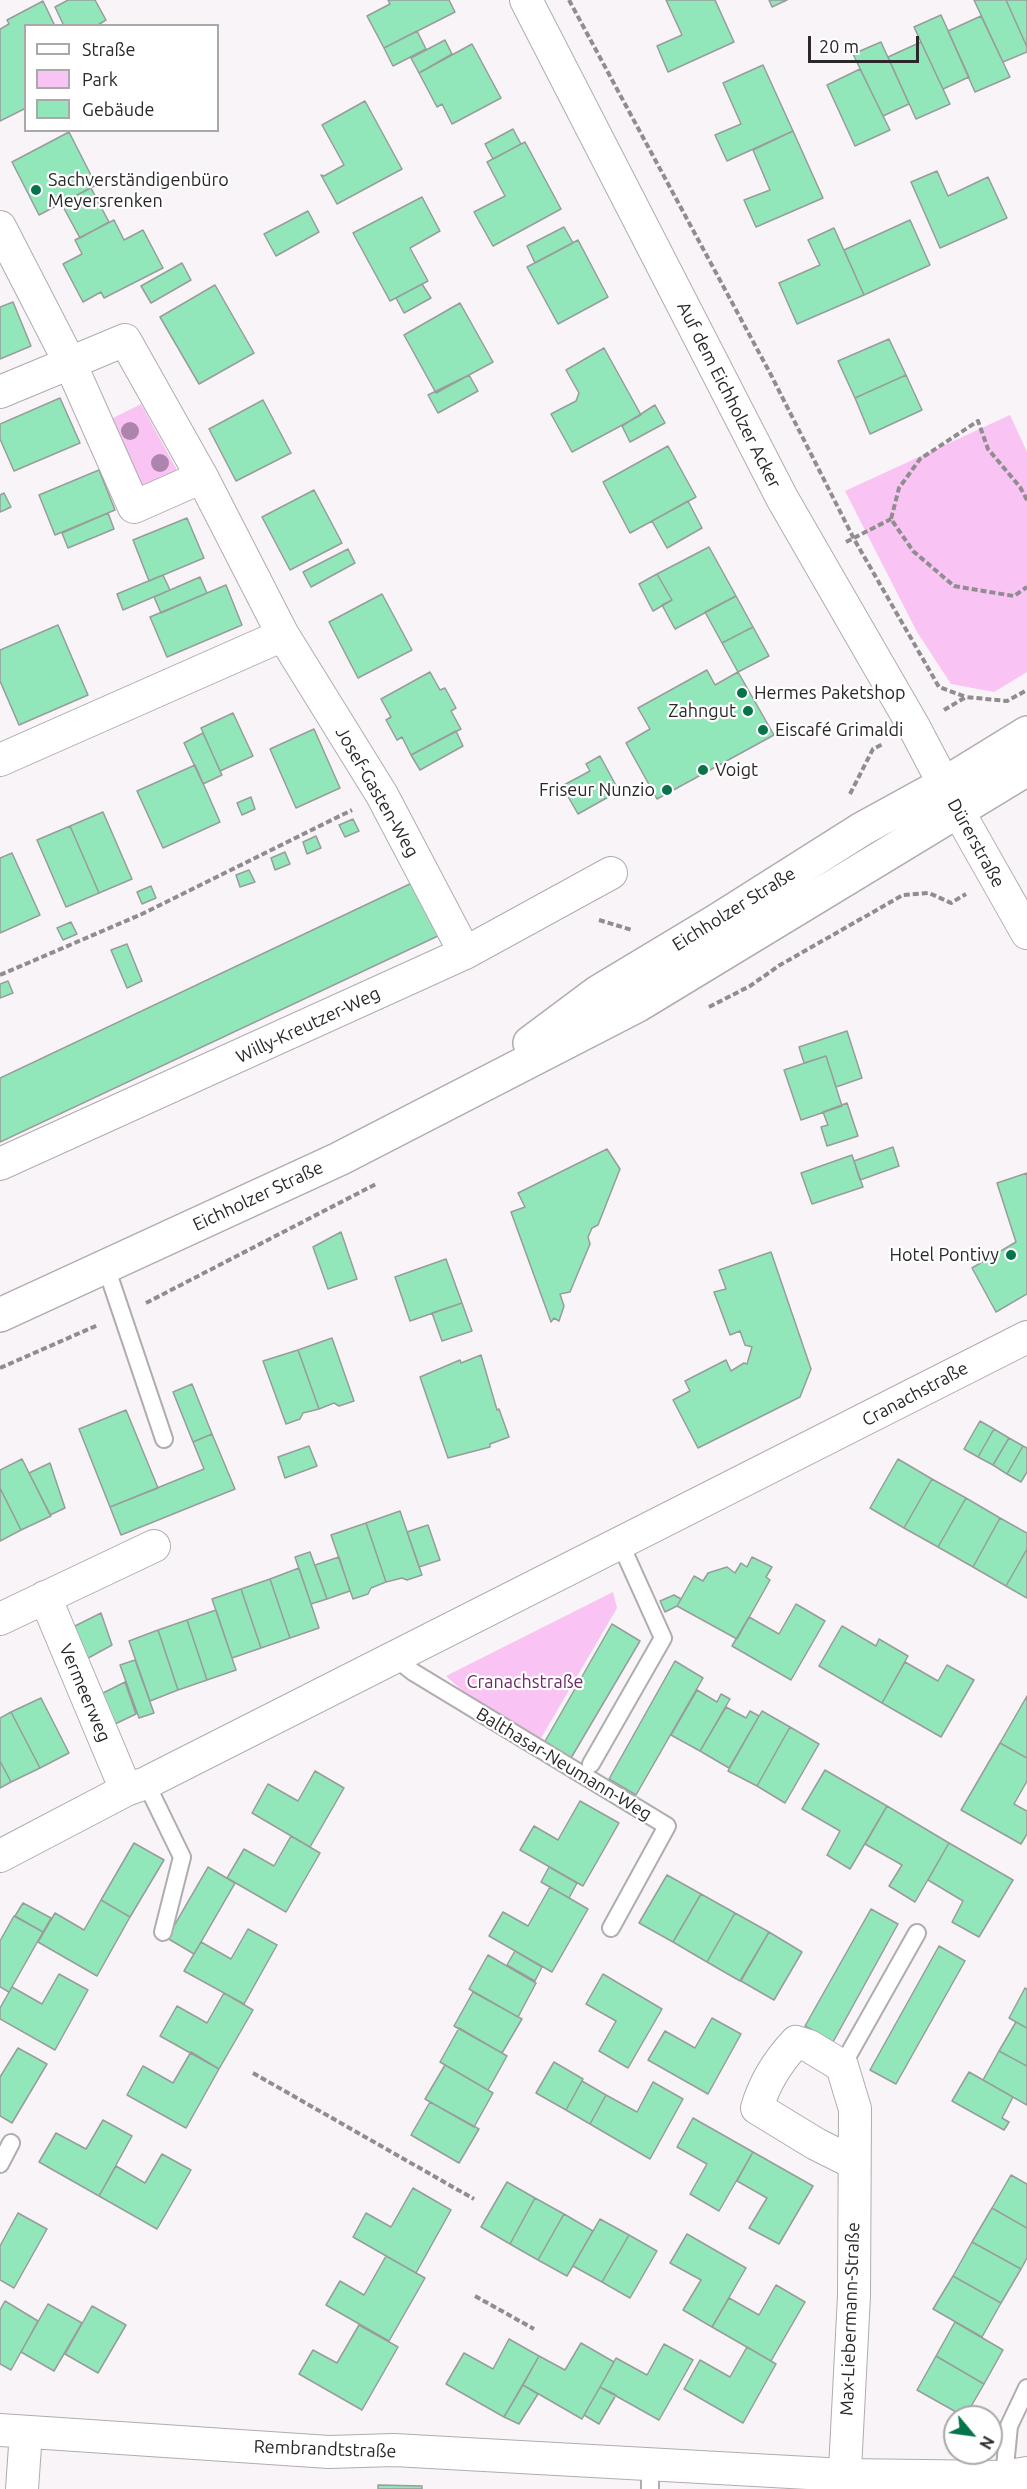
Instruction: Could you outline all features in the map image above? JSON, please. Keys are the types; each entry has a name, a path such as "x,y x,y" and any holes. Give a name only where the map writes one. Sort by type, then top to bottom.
{"main road":[{"name":"Eichholzer Straße","path":"0,1315 339,1159 638,1005 743,943 951,797 1027,733"},
{"name":"Eichholzer Straße","path":"951,797 1027,769"},
{"name":"Eichholzer Straße","path":"0,1302 62,1285"}],"street":[{"name":"Auf dem Eichholzer Acker","path":"526,0 782,498 951,797"},
{"path":"0,227 70,363 134,507 202,477"},
{"name":"Josef-Gasten-Weg","path":"0,392 125,340 202,477 283,635 382,795 465,953"},
{"path":"0,760 283,635"},
{"name":"Dürerstraße","path":"951,797 1027,933"},
{"name":"Willy-Kreutzer-Weg","path":"0,1164 465,953 610,873"},
{"name":"Cranachstraße","path":"0,1856 621,1545 903,1401 960,1369 1027,1337"},
{"path":"0,1619 154,1546"},
{"name":"Vermeerweg","path":"45,1596 136,1787"},
{"path":"842,2066 809,2046 796,2042 785,2053 770,2078 757,2108 816,2144 854,2163"},
{"name":"Max-Liebermann-Straße","path":"842,2066 855,2109 854,2296 844,2482"},
{"path":"13,2431 22,2489"},
{"name":"Rembrandtstraße","path":"13,2431 329,2452 394,2450 650,2477 844,2482 1016,2475"}],"lane":[{"path":"106,1267 164,1439"},
{"path":"591,1764 663,1638 621,1545"},
{"name":"Balthasar-Neumann-Weg","path":"394,1657 413,1672 667,1826 611,1928"},
{"path":"136,1787 182,1857 163,1932"},
{"path":"842,2066 916,1933"},
{"path":"0,2164 11,2143"},
{"path":"1016,2475 1009,2426 1027,2388"}],"path":[{"path":"569,0 770,373 854,538 939,687 966,697"},
{"path":"816,557 891,519 899,488 920,459 978,421 988,448 1020,487 1027,501"},
{"path":"891,519 913,551 954,586 1014,596 1027,587"},
{"path":"0,975 142,914 382,795"},
{"path":"253,2073 474,2199"},
{"path":"475,2296 534,2329"}],"green space":[{"path":"141,404 179,474 138,493 109,420"},
{"path":"1010,415 1027,452 1027,672 994,692 951,684 917,632 845,491"},
{"name":"Cranachstraße","path":"613,1592 617,1608 541,1738 473,1700 446,1676"}],"building":[{"path":"68,0 95,0 106,20 99,24 63,24 55,7"},
{"path":"388,0 449,0 455,12 384,48 367,16 390,4"},
{"path":"666,0 715,0 734,42 668,72 657,46 682,35"},
{"path":"769,0 787,0 772,7"},
{"path":"974,0 1006,0 1027,47 1027,52 1003,62"},
{"path":"1006,0 1027,0 1027,47"},
{"path":"43,1 54,24 24,24 24,109 0,121 0,29 9,24 7,20"},
{"path":"941,15 969,77 943,89 914,27"},
{"path":"981,16 1010,77 975,92 948,31"},
{"path":"417,31 426,49 393,66 384,48"},
{"path":"445,40 452,54 419,73 411,58"},
{"path":"881,42 909,104 883,116 853,54"},
{"path":"921,42 950,104 916,119 888,57"},
{"path":"472,44 501,98 452,124 442,104 437,107 419,73"},
{"path":"763,65 793,131 727,161 715,135 741,124 723,83"},
{"path":"860,69 890,130 855,146 827,85"},
{"path":"365,101 402,169 337,204 321,175 324,176 344,165 322,125"},
{"path":"513,129 521,144 493,159 485,144"},
{"path":"793,131 823,198 756,227 744,200 770,190 753,150"},
{"path":"69,132 96,185 39,215 12,162"},
{"path":"525,142 561,209 493,246 474,212 505,196 487,162"},
{"path":"937,171 948,196 988,177 1007,218 940,248 911,182"},
{"path":"91,188 109,222 80,238 61,203"},
{"path":"422,197 440,231 410,248 428,281 390,301 353,233"},
{"path":"308,211 319,232 276,256 264,234"},
{"path":"114,220 124,240 143,230 163,268 104,298 101,292 83,302 63,264 82,254 75,240"},
{"path":"910,220 930,265 864,295 844,250"},
{"path":"564,227 573,243 535,263 527,246"},
{"path":"834,228 864,295 797,324 779,283 820,265 808,240"},
{"path":"578,240 608,297 558,324 527,267"},
{"path":"182,263 191,280 151,303 141,286"},
{"path":"422,284 431,298 404,313 396,298"},
{"path":"215,285 254,353 199,384 160,317"},
{"path":"13,302 31,346 0,359 0,307"},
{"path":"460,303 493,362 436,393 404,335"},
{"path":"889,339 906,375 855,398 838,361"},
{"path":"604,348 641,415 572,452 551,414 576,401 579,393 566,370"},
{"path":"469,375 478,391 438,413 428,395"},
{"path":"906,375 922,410 870,434 855,398"},
{"path":"60,398 80,443 14,471 0,439 0,424"},
{"path":"263,400 291,453 236,481 209,429"},
{"path":"655,405 665,423 630,442 622,426"},
{"path":"668,446 696,497 630,533 603,482"},
{"path":"99,470 115,510 55,535 39,495"},
{"path":"314,490 342,543 290,570 262,517"},
{"path":"4,493 11,507 0,512 0,495"},
{"path":"688,501 702,528 667,548 652,521"},
{"path":"108,513 114,529 68,548 62,533"},
{"path":"187,518 204,558 149,581 133,540"},
{"path":"709,547 736,596 675,629 662,605 672,600 657,574"},
{"path":"348,549 355,563 311,587 303,572"},
{"path":"657,574 672,600 653,611 639,584"},
{"path":"163,575 170,590 123,610 117,594"},
{"path":"200,577 207,593 161,613 154,597"},
{"path":"226,585 242,625 167,657 150,617"},
{"path":"382,594 412,650 358,678 329,622"},
{"path":"736,596 753,627 722,643 705,612"},
{"path":"58,625 88,695 19,725 0,681 0,650"},
{"path":"753,627 769,656 738,672 722,643"},
{"path":"707,670 715,685 738,672 774,735 657,799 626,743 650,729 638,708"},
{"path":"430,672 440,690 445,688 456,708 451,711 461,729 411,755 402,737 397,740 386,720 391,717 381,699"},
{"path":"233,713 253,756 220,771 201,728"},
{"path":"314,729 340,788 296,808 270,749"},
{"path":"456,731 463,746 420,770 411,755"},
{"path":"203,733 222,775 203,784 184,743"},
{"path":"600,756 619,791 578,814 562,786 590,771 586,764"},
{"path":"195,765 220,822 163,848 137,791"},
{"path":"251,797 255,809 242,815 237,803"},
{"path":"103,812 132,879 99,893 70,826"},
{"path":"353,819 359,831 345,837 339,825"},
{"path":"70,826 99,893 66,907 37,840"},
{"path":"316,836 321,848 307,854 303,842"},
{"path":"285,852 290,864 275,870 271,858"},
{"path":"12,853 40,915 0,933 0,858"},
{"path":"249,870 255,882 240,887 236,875"},
{"path":"414,882 440,935 0,1142 0,1078"},
{"path":"151,886 156,898 142,904 137,892"},
{"path":"71,922 77,934 63,940 57,928"},
{"path":"127,944 142,981 127,988 111,950"},
{"path":"8,981 13,993 0,998 0,984"},
{"path":"847,1031 862,1078 836,1087 826,1056 804,1063 799,1047"},
{"path":"826,1056 842,1106 801,1120 784,1070"},
{"path":"847,1103 858,1136 827,1146 821,1127 828,1125 823,1112"},
{"path":"893,1147 899,1166 860,1180 854,1161"},
{"path":"607,1149 620,1169 598,1225 592,1228 588,1237 590,1244 570,1292 560,1294 564,1306 559,1321 554,1318 551,1322 511,1212 525,1207 518,1193"},
{"path":"852,1155 863,1187 812,1204 801,1173"},
{"name":"Hotel Pontivy","path":"1027,1173 1027,1294 996,1312 972,1268 1016,1242 997,1183"},
{"path":"341,1232 357,1279 328,1289 313,1247"},
{"path":"771,1252 811,1369 800,1397 698,1448 673,1400 690,1391 685,1381 726,1360 731,1371 744,1363 747,1364 752,1347 745,1345 740,1331 730,1335 714,1292 726,1289 719,1270"},
{"path":"446,1259 462,1303 410,1321 395,1277"},
{"path":"462,1303 472,1331 442,1341 432,1313"},
{"path":"332,1338 354,1401 339,1406 334,1403 319,1409 298,1350"},
{"path":"298,1350 319,1409 303,1413 300,1419 286,1424 263,1361"},
{"path":"481,1355 497,1410 499,1409 509,1437 490,1444 490,1447 448,1458 420,1377 460,1360 461,1363"},
{"path":"192,1384 212,1434 193,1442 173,1392"},
{"path":"126,1410 158,1488 110,1507 79,1429"},
{"path":"980,1421 994,1429 978,1457 964,1449"},
{"path":"994,1429 1009,1438 993,1465 978,1457"},
{"path":"212,1434 235,1489 121,1535 110,1507 204,1469 193,1442"},
{"path":"1009,1438 1023,1446 1007,1474 993,1465"},
{"path":"309,1446 317,1466 285,1478 278,1457"},
{"path":"1023,1446 1027,1448 1027,1472 1021,1482 1007,1474"},
{"path":"22,1459 51,1516 21,1530 0,1488 0,1470"},
{"path":"898,1459 932,1479 904,1528 870,1508"},
{"path":"50,1463 65,1508 50,1515 29,1473"},
{"path":"932,1479 966,1498 938,1547 904,1528"},
{"path":"0,1488 21,1530 0,1541"},
{"path":"966,1498 1000,1518 973,1567 938,1547"},
{"path":"400,1511 422,1575 407,1580 402,1578 386,1582 366,1523"},
{"path":"1000,1518 1027,1533 1027,1549 1006,1586 973,1567"},
{"path":"366,1523 386,1582 371,1588 368,1594 353,1599 331,1535"},
{"path":"428,1525 440,1560 419,1567 407,1532"},
{"path":"1027,1549 1027,1598 1006,1586"},
{"path":"310,1552 327,1599 311,1604 295,1557"},
{"path":"339,1557 350,1591 327,1599 315,1565"},
{"path":"752,1557 772,1567 766,1577 770,1580 737,1639 677,1606 694,1576 703,1581 708,1573 727,1567 735,1573 741,1563 747,1567"},
{"path":"299,1568 319,1628 290,1638 270,1579"},
{"path":"270,1579 290,1638 261,1648 241,1589"},
{"path":"241,1589 261,1648 232,1658 212,1599"},
{"path":"674,1595 681,1599 677,1606 665,1612 660,1601"},
{"path":"796,1604 825,1621 791,1680 732,1646 749,1617 779,1634"},
{"path":"216,1610 236,1670 207,1680 187,1620"},
{"path":"101,1613 112,1645 81,1662 65,1631"},
{"path":"187,1620 207,1680 178,1690 158,1630"},
{"path":"612,1624 640,1641 571,1758 544,1743"},
{"path":"842,1626 876,1646 879,1639 908,1656 882,1703 819,1666"},
{"path":"158,1630 178,1690 150,1701 129,1641"},
{"path":"135,1660 154,1713 139,1718 120,1665"},
{"path":"675,1661 703,1678 636,1795 609,1779"},
{"path":"905,1662 938,1681 947,1665 974,1680 941,1737 882,1703"},
{"path":"125,1682 136,1714 113,1725 99,1695"},
{"path":"697,1690 717,1702 721,1694 730,1699 700,1751 671,1735"},
{"path":"1027,1696 1027,1758 1000,1743"},
{"path":"41,1698 69,1753 40,1768 11,1712"},
{"path":"726,1707 746,1718 750,1711 759,1716 729,1768 700,1751"},
{"path":"762,1711 790,1727 757,1786 728,1771"},
{"path":"11,1712 40,1768 11,1782 0,1761 0,1718"},
{"path":"790,1727 819,1744 785,1803 757,1786"},
{"path":"1000,1743 1027,1758 1027,1781 1014,1804 1027,1811 1027,1834 1021,1844 961,1810"},
{"path":"0,1761 11,1782 0,1788"},
{"path":"825,1770 887,1806 850,1869 827,1855 840,1831 802,1809"},
{"path":"315,1771 344,1788 310,1847 252,1813 268,1784 298,1801"},
{"path":"580,1801 619,1823 583,1886 520,1850 534,1826 558,1840"},
{"path":"887,1806 949,1843 915,1902 889,1886 902,1865 865,1844"},
{"path":"291,1836 320,1853 286,1912 227,1878 244,1849 274,1866"},
{"path":"134,1843 164,1860 130,1917 101,1900"},
{"path":"949,1843 1013,1880 979,1937 952,1922 963,1901 928,1880"},
{"path":"208,1867 235,1883 194,1954 167,1938"},
{"path":"549,1867 577,1883 569,1898 541,1882"},
{"path":"667,1875 701,1894 673,1942 639,1923"},
{"path":"550,1887 588,1909 552,1972 489,1936 503,1912 528,1926"},
{"path":"701,1894 735,1913 707,1962 673,1942"},
{"path":"101,1900 130,1917 97,1976 38,1942 55,1913 84,1930"},
{"path":"23,1903 51,1918 43,1932 15,1916"},
{"path":"871,1909 898,1924 833,2042 805,2026"},
{"path":"735,1913 769,1932 740,1981 707,1962"},
{"path":"14,1916 43,1932 9,1992 0,1987 0,1941"},
{"path":"248,1929 277,1945 244,2004 184,1971 201,1942 231,1959"},
{"path":"769,1932 802,1952 774,2000 741,1981"},
{"path":"939,1946 965,1961 896,2084 870,2070"},
{"path":"515,1951 542,1967 535,1981 507,1965"},
{"path":"488,1955 536,1983 518,2017 469,1989"},
{"path":"59,1974 88,1990 55,2050 0,2019 0,2008 12,1987 42,2004"},
{"path":"603,1974 662,2009 628,2068 599,2051 616,2021 586,2004"},
{"path":"1025,1988 1027,1989 1027,2028 1009,2018"},
{"path":"473,1992 522,2019 502,2053 454,2026"},
{"path":"224,1993 253,2010 219,2069 160,2036 177,2006 207,2023"},
{"path":"712,2018 741,2034 708,2094 648,2060 665,2031 695,2048"},
{"path":"1016,2022 1027,2028 1027,2066 999,2051"},
{"path":"459,2028 507,2056 488,2090 440,2062"},
{"path":"18,2048 47,2064 12,2123 0,2116 0,2077"},
{"path":"999,2051 1027,2066 1027,2105 983,2080"},
{"path":"191,2052 219,2069 186,2128 127,2095 143,2066 173,2083"},
{"path":"554,2062 583,2079 566,2110 536,2093"},
{"path":"445,2065 493,2093 474,2127 425,2099"},
{"path":"969,2072 1013,2097 1002,2118 1009,2122 1004,2130 952,2101"},
{"path":"582,2081 606,2095 590,2124 566,2110"},
{"path":"653,2082 683,2099 650,2159 590,2124 606,2095 637,2112"},
{"path":"430,2102 479,2129 459,2163 411,2135"},
{"path":"693,2118 753,2152 719,2211 690,2194 707,2164 677,2147"},
{"path":"103,2120 132,2136 99,2196 39,2162 56,2133 86,2149"},
{"path":"753,2152 813,2186 779,2244 749,2228 767,2198 737,2181"},
{"path":"162,2154 191,2170 157,2229 99,2196 116,2166 145,2183"},
{"path":"1011,2175 1027,2184 1027,2228 992,2208"},
{"path":"507,2182 535,2198 510,2244 481,2227"},
{"path":"413,2188 451,2210 416,2273 353,2237 366,2213 391,2227"},
{"path":"535,2198 564,2214 538,2260 510,2244"},
{"path":"992,2208 1027,2228 1027,2258 1021,2269 972,2242"},
{"path":"18,2213 47,2229 14,2288 0,2280 0,2246"},
{"path":"564,2214 593,2231 567,2276 538,2260"},
{"path":"600,2219 629,2235 602,2282 573,2266"},
{"path":"687,2234 746,2268 712,2327 683,2310 701,2280 670,2263"},
{"path":"629,2235 657,2251 630,2298 602,2282"},
{"path":"972,2242 1021,2269 1001,2303 953,2276"},
{"path":"386,2256 425,2278 389,2341 326,2305 340,2281 364,2295"},
{"path":"953,2276 1001,2303 982,2337 933,2309"},
{"path":"776,2285 805,2302 771,2361 712,2327 729,2298 759,2315"},
{"path":"5,2301 38,2321 11,2370 0,2364 0,2310"},
{"path":"48,2304 82,2323 54,2371 21,2352"},
{"path":"92,2306 126,2325 98,2373 65,2354"},
{"path":"955,2322 1003,2350 984,2384 936,2356"},
{"path":"359,2325 398,2347 362,2410 299,2374 313,2350 337,2363"},
{"path":"509,2339 539,2356 504,2417 446,2384 464,2353 493,2369"},
{"path":"581,2343 614,2362 582,2419 523,2385 539,2356 565,2370"},
{"path":"664,2344 693,2360 659,2420 600,2387 616,2358 647,2375"},
{"path":"747,2347 776,2364 743,2423 684,2389 700,2360 730,2377"},
{"path":"936,2356 984,2384 972,2405 944,2405 917,2390"},
{"path":"523,2385 538,2394 519,2424 504,2417"},
{"path":"600,2387 616,2395 599,2424 584,2415"},
{"path":"378,2485 422,2486 422,2489 378,2489"}],"place":[{"name":"Sachverständigenbüro Meyersrenken","path":"36,190"},
{"name":"Hermes Paketshop","path":"742,693"},
{"name":"Zahngut","path":"748,711"},
{"name":"Eiscafé Grimaldi","path":"763,730"},
{"name":"Voigt","path":"703,770"},
{"name":"Friseur Nunzio","path":"667,790"},
{"name":"Hotel Pontivy","path":"1011,1255"}]}
